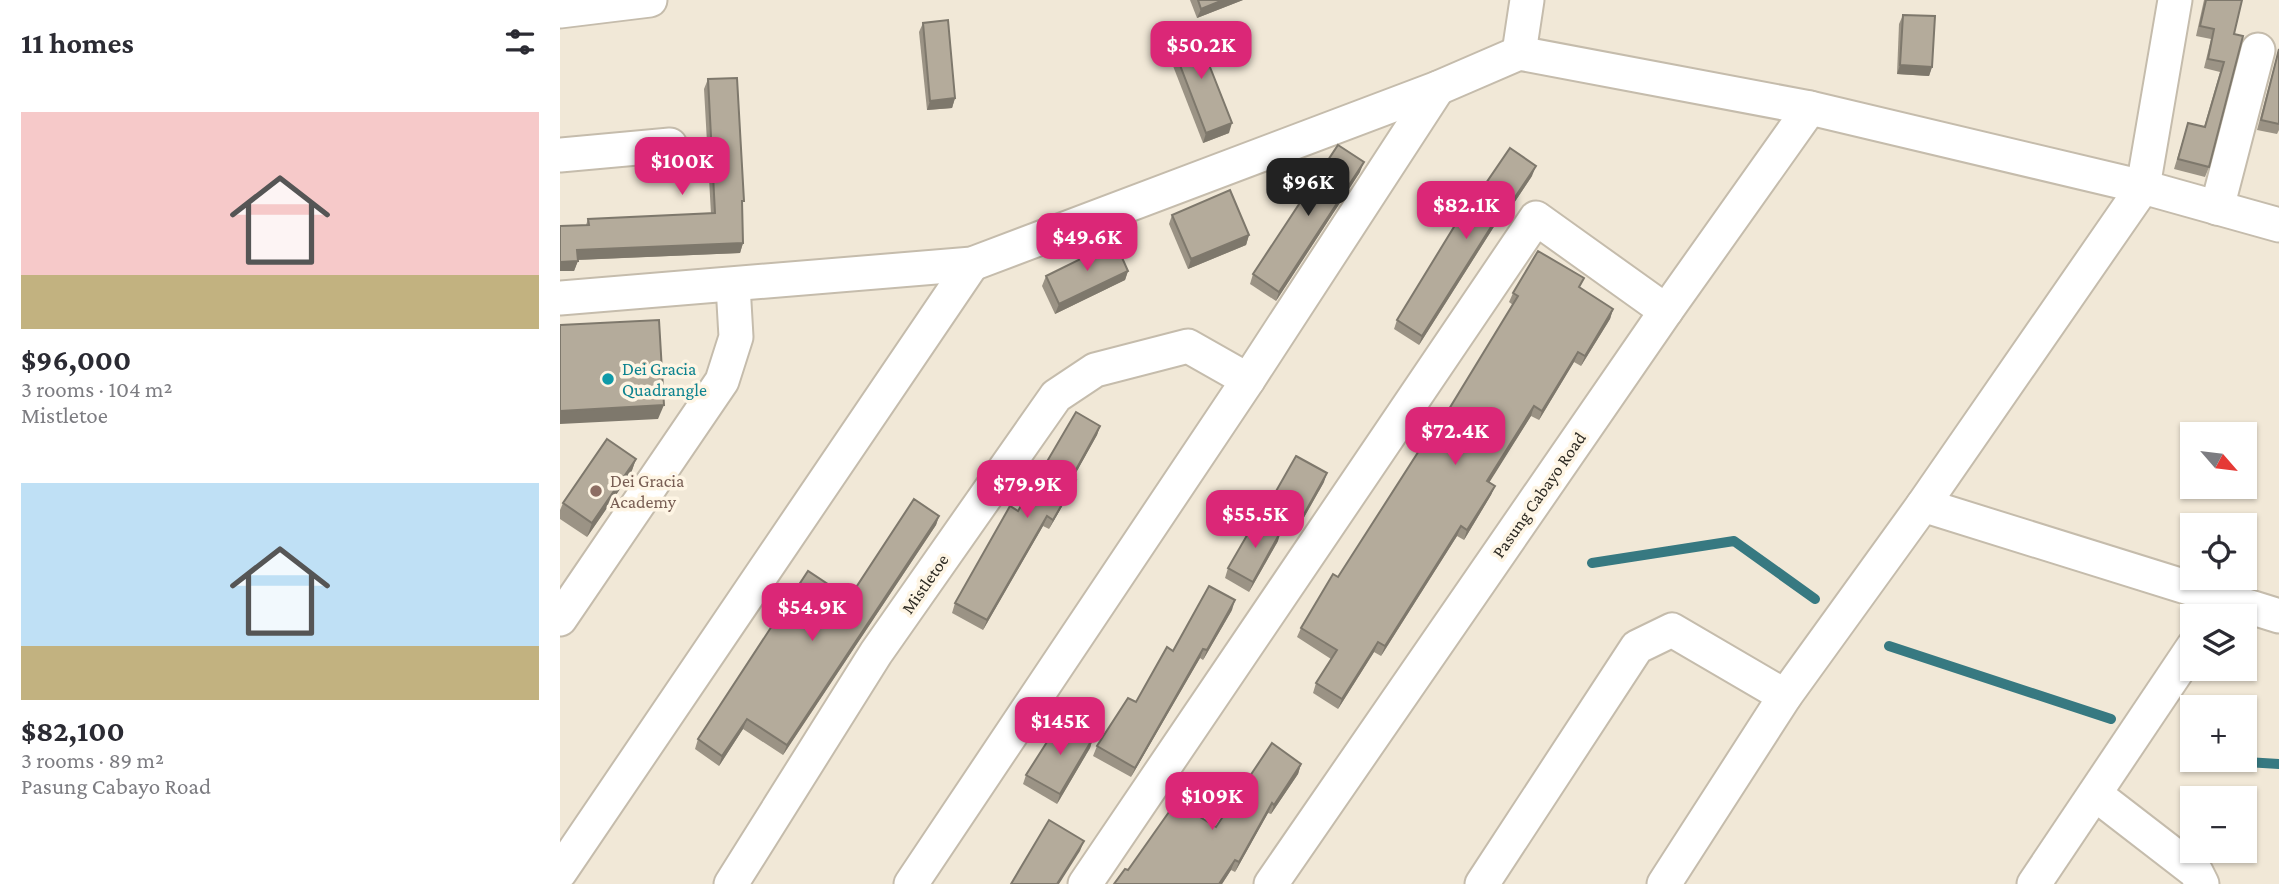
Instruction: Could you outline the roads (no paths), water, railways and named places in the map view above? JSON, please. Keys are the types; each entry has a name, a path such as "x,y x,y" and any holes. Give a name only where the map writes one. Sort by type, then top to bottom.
{"street":[{"path":"560,11 650,0"},
{"path":"1519,52 1527,0"},
{"path":"1664,884 1786,696 1923,505 2143,187 2175,0"},
{"path":"2217,208 2258,50"},
{"path":"560,298 972,264 1438,88 1519,52 1810,108 2143,187 2279,225"},
{"path":"911,884 1248,380 1438,88"},
{"name":"Pasung Cabayo Road","path":"1272,884 1666,311 1810,108"},
{"path":"560,155 670,145"},
{"path":"1085,884 1535,218 1666,311"},
{"path":"560,872 972,264"},
{"path":"560,619 722,381 736,337 733,285"},
{"name":"Mistletoe","path":"731,884 876,653 1056,396 1095,370 1188,346 1248,380"},
{"path":"1923,505 2210,604"},
{"path":"2257,613 2279,617"},
{"path":"1482,884 1637,648 1672,630 1786,696"},
{"path":"2034,884 2180,666"},
{"path":"2095,794 2196,872 2202,884"}],"waterway":[{"path":"1592,563 1734,541 1815,599"},
{"path":"1889,646 2111,719"},
{"path":"2257,763 2279,764"}],"place":[{"name":"Dei Gracia Quadrangle","path":"608,379"},
{"name":"Dei Gracia Academy","path":"596,491"}]}
